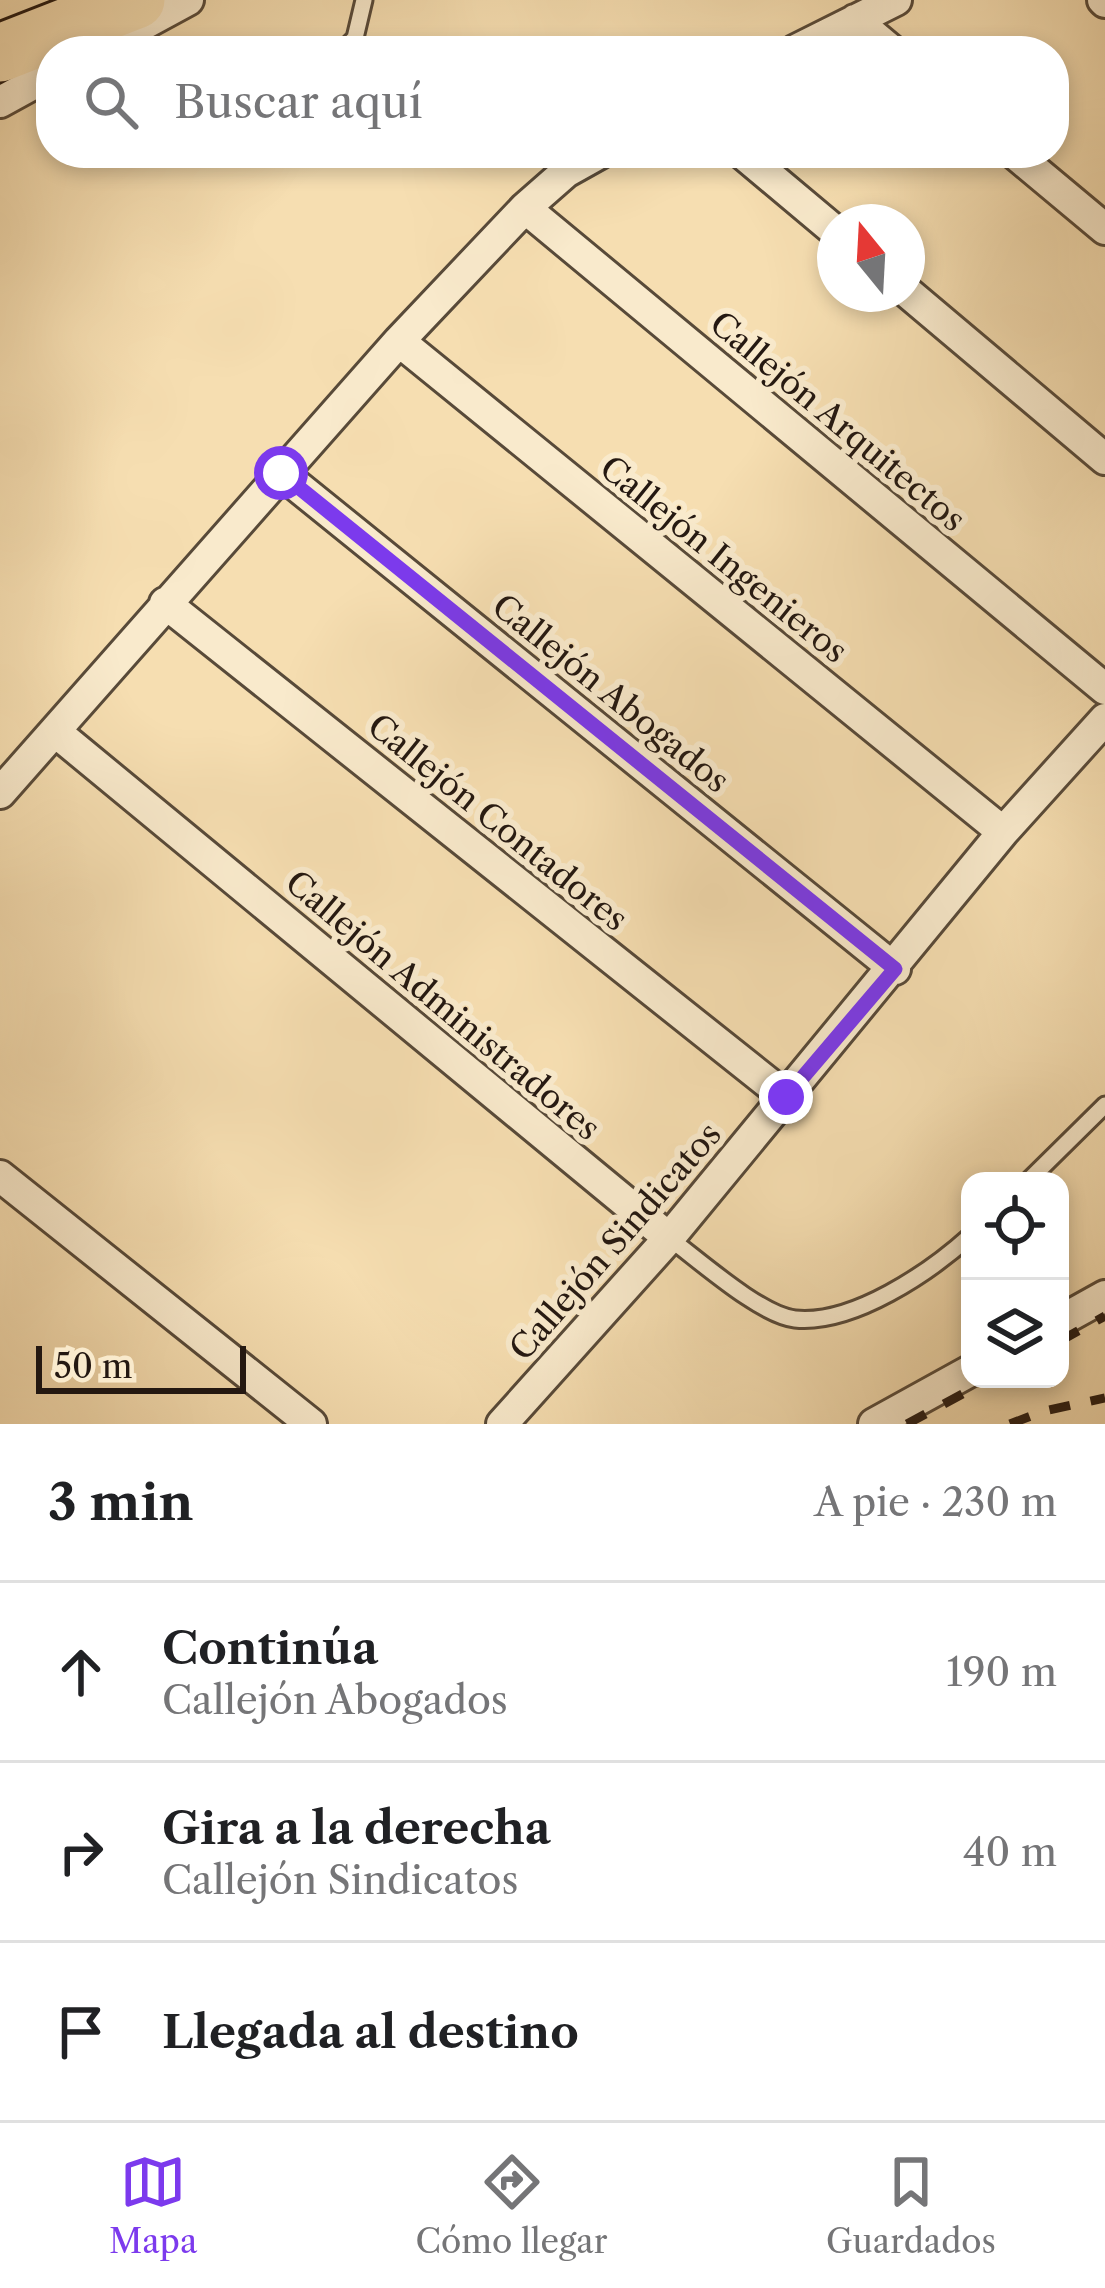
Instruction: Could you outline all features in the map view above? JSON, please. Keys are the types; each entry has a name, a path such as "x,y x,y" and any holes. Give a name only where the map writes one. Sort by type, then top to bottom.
{"highway":[{"path":"44,36 136,0"},
{"path":"0,53 36,39"}],"street":[{"path":"122,36 188,0"},
{"path":"824,36 896,0"},
{"path":"856,20 875,36"},
{"path":"0,102 36,82"},
{"path":"0,793 399,341 525,208 573,168"},
{"path":"760,168 817,216"},
{"path":"1032,168 1105,229"},
{"name":"Callejón Arquitectos","path":"525,208 1105,688"},
{"path":"925,307 1105,459"},
{"name":"Callejón Ingenieros","path":"399,341 1004,832"},
{"name":"Callejón Abogados","path":"281,473 895,969"},
{"name":"Callejón Contadores","path":"165,602 786,1097"},
{"name":"Callejón Sindicatos","path":"502,1424 669,1238 1004,832 1105,718"},
{"name":"Callejón Administradores","path":"56,733 669,1238"},
{"path":"0,1176 310,1424"},
{"path":"1069,1316 1105,1296"},
{"path":"874,1424 961,1376"}],"lane":[{"path":"355,36 364,0"},
{"path":"1037,1172 1105,1105"},
{"name":"Callejón Administradores","path":"669,1238 764,1306 793,1319 846,1311 888,1294 942,1262 961,1244"}],"railway":[{"path":"1069,1336 1105,1316"},
{"path":"907,1424 973,1388"},
{"path":"1010,1424 1105,1398"}],"route":[{"path":"281,473 895,969 786,1097"}]}
